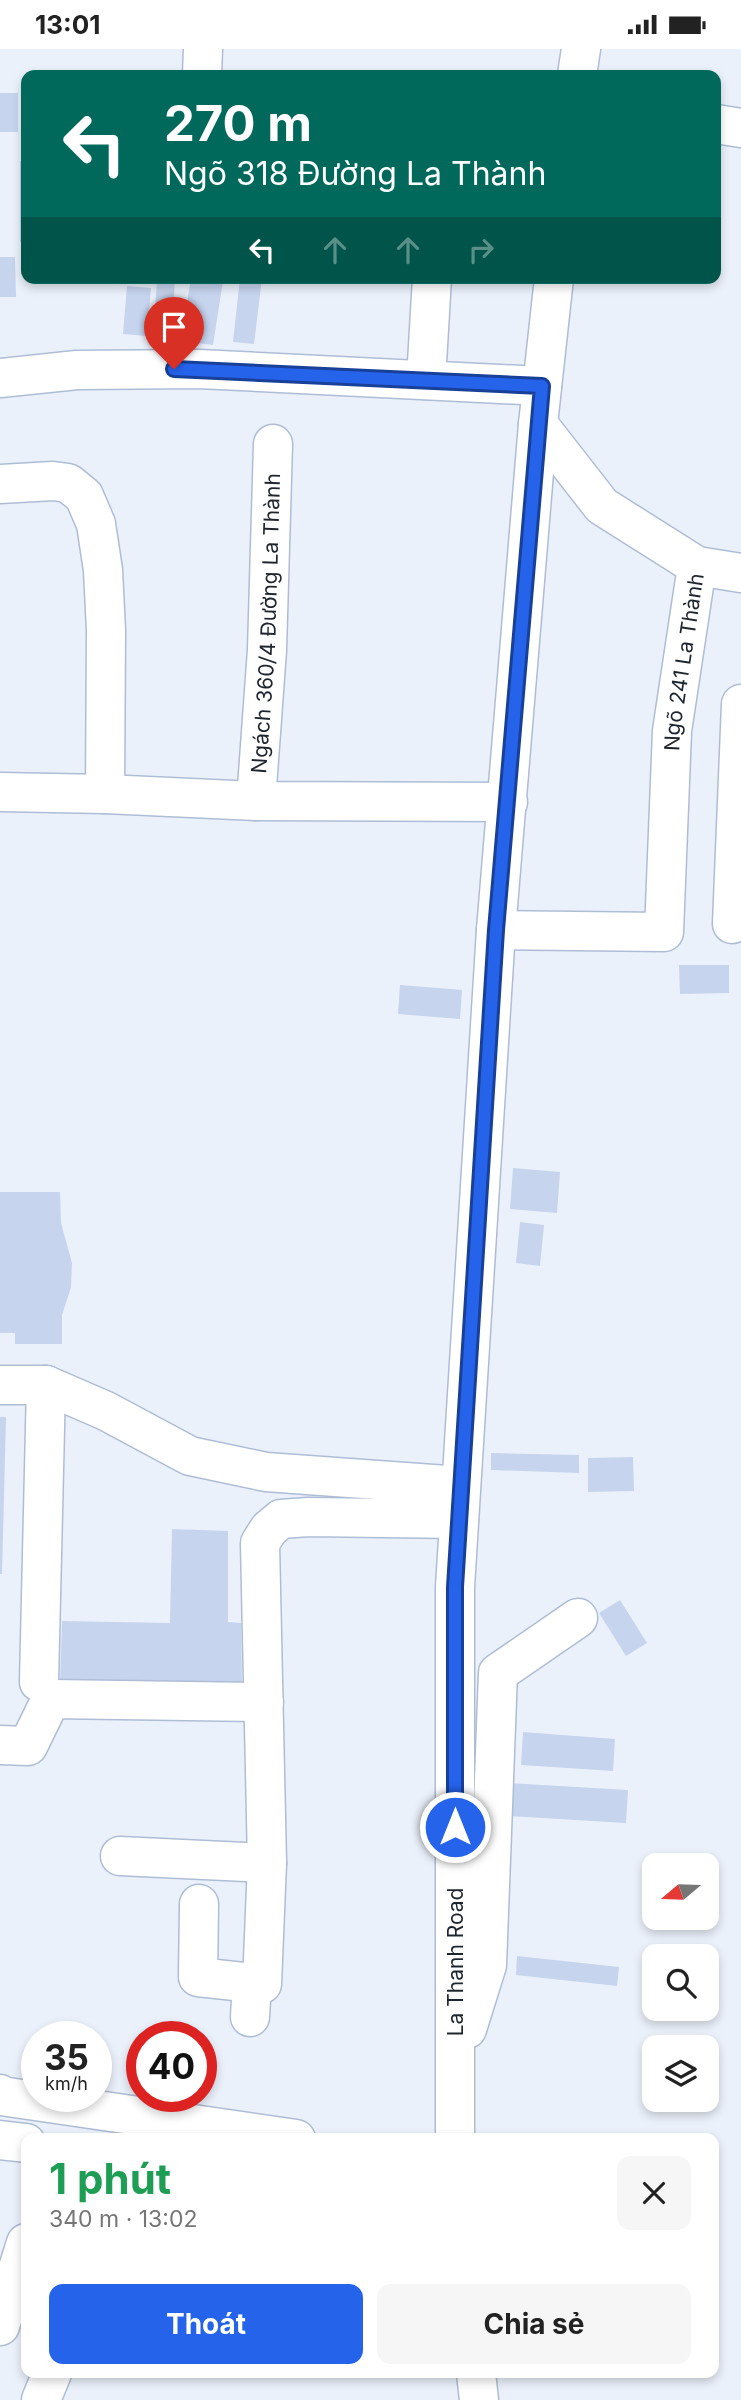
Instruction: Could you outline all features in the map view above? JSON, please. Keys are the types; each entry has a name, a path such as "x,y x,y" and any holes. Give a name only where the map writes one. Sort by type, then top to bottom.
{"street":[{"path":"202,70 203,49"},
{"path":"578,70 581,49"},
{"path":"721,125 741,128"},
{"path":"426,380 432,284"},
{"name":"La Thanh Road","path":"455,2133 455,1587 496,930 538,424 553,284"},
{"path":"0,377 77,370 199,369 542,386"},
{"name":"Ngõ 241 La Thành","path":"496,930 664,932 672,731 697,566 603,506 538,424"},
{"name":"Ngách 360/4 Đường La Thành","path":"256,801 267,650 273,444"},
{"path":"0,484 53,481 68,483 84,496 96,524 103,570 106,631 104,794"},
{"path":"697,566 741,573"},
{"path":"732,924 741,704"},
{"path":"0,792 256,801 508,802"},
{"path":"0,1384 46,1385 106,1411 190,1456 267,1472 460,1503"},
{"path":"39,1682 46,1385"},
{"path":"200,1903 198,1977 251,2000 262,1984 267,1863 260,1543 269,1529 281,1519 460,1503"},
{"path":"456,2067 487,1965 498,1672 578,1618"},
{"path":"0,1745 28,1746 51,1699 264,1702"},
{"path":"120,1856 267,1863"},
{"path":"0,2096 255,2133"},
{"path":"0,2140 21,2142"},
{"path":"0,2326 21,2259"},
{"path":"41,2400 50,2378"},
{"path":"477,2378 479,2400"}],"building":[{"path":"0,93 18,93 18,132 0,132"},
{"path":"20,161 21,161 21,242"},
{"path":"0,257 15,257 16,297 0,297"},
{"path":"157,284 175,284 171,345 153,345"},
{"path":"190,284 223,284 213,345 181,341"},
{"path":"239,284 261,284 254,344 233,342"},
{"path":"127,286 151,288 147,336 123,334"},
{"path":"679,965 729,965 729,993 680,994"},
{"path":"400,985 462,990 460,1019 398,1014"},
{"path":"513,1168 560,1172 557,1213 510,1209"},
{"path":"0,1192 60,1192 61,1223 72,1263 71,1287 62,1315 62,1344 15,1344 15,1333 0,1333"},
{"path":"520,1222 544,1225 540,1266 516,1263"},
{"path":"0,1417 6,1417 2,1574 0,1574"},
{"path":"491,1453 579,1455 579,1473 491,1470"},
{"path":"633,1457 634,1491 588,1492 588,1458"},
{"path":"172,1529 228,1531 228,1622 241,1623 242,1688 60,1683 62,1621 170,1623"},
{"path":"620,1600 647,1643 626,1656 599,1613"},
{"path":"523,1732 615,1739 613,1771 521,1765"},
{"path":"508,1783 628,1790 626,1823 506,1816"},
{"path":"517,1956 619,1967 617,1986 516,1975"}],"route":[{"path":"174,369 542,386 496,930 455,1587 455,1827"}]}
